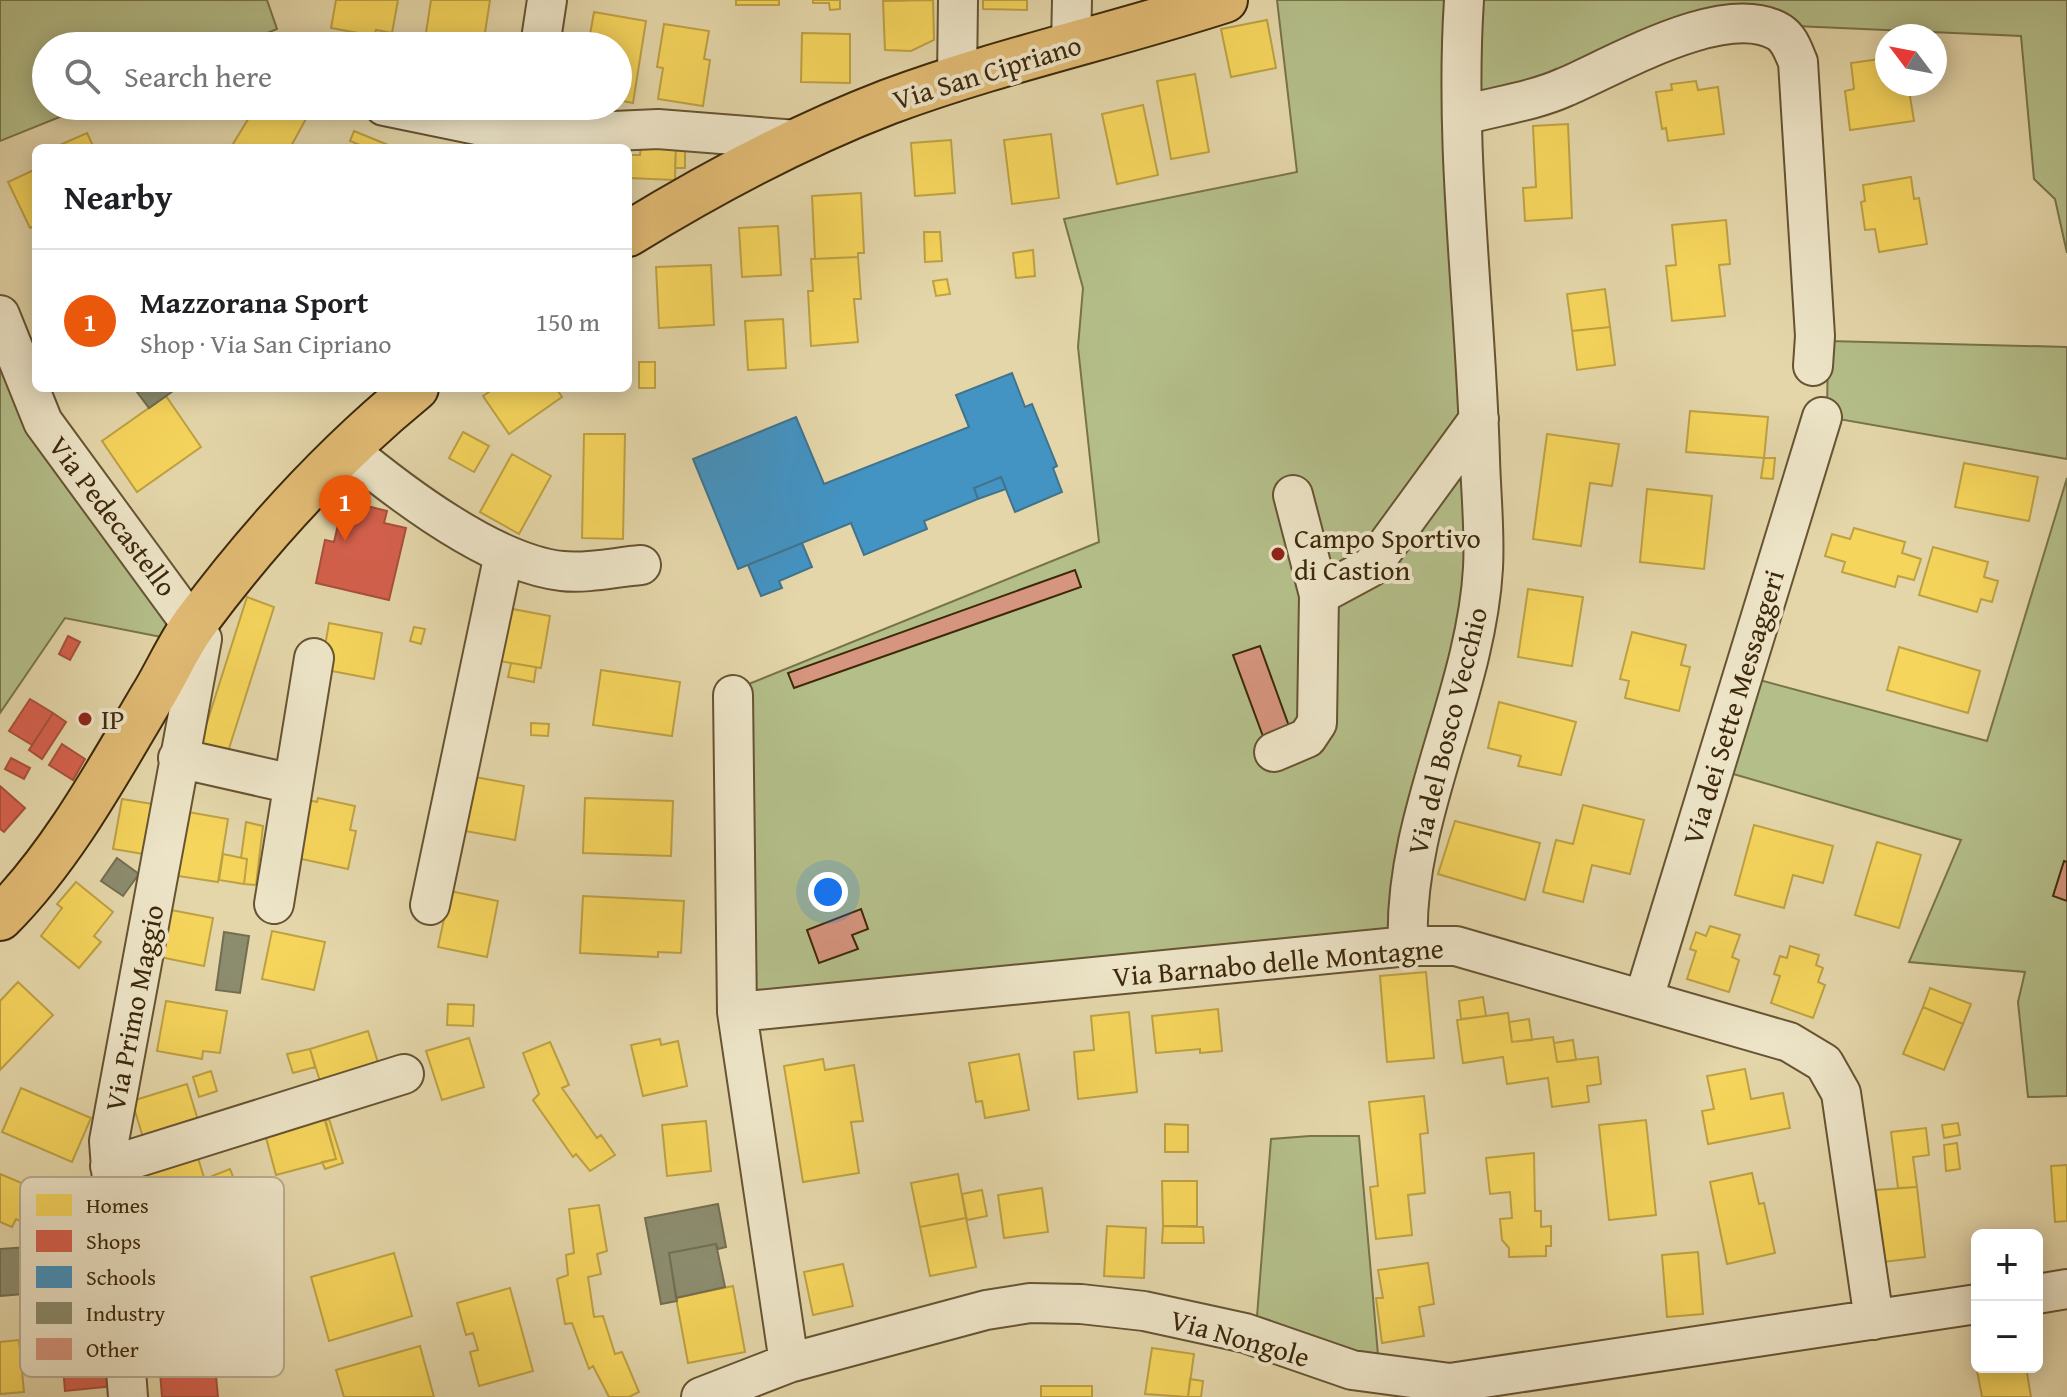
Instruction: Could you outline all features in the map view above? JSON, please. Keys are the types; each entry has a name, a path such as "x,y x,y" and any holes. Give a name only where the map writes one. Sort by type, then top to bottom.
{"main road":[{"name":"Via San Cipriano","path":"632,232 797,140 957,78 1225,0"},
{"path":"0,918 33,880 87,803 194,625 292,506 346,448 408,392"}],"street":[{"path":"542,32 547,0"},
{"path":"957,78 958,0"},
{"path":"1071,46 1072,0"},
{"name":"Via del Bosco Vecchio","path":"1408,946 1409,891 1473,634 1480,590 1479,419 1460,64 1464,0"},
{"path":"1464,115 1561,89 1654,42 1708,28 1758,24 1779,32 1790,43 1798,62 1815,336 1813,366"},
{"name":"Via San Cipriano","path":"466,120 525,130 658,129 797,140"},
{"name":"Via Pedecastello","path":"0,315 43,422 194,625"},
{"name":"Via dei Sette Messaggeri","path":"1644,998 1822,417"},
{"path":"1319,595 1371,567 1479,419"},
{"path":"346,448 388,483 504,554 562,571 641,565"},
{"path":"1274,752 1307,738 1317,723 1319,595 1293,495"},
{"path":"430,905 504,554"},
{"name":"Via Primo Maggio","path":"111,1177 109,1141 178,758 201,652 202,639 194,625"},
{"path":"274,904 314,658"},
{"path":"733,695 737,1012 789,1363"},
{"path":"178,758 293,784"},
{"name":"Via Barnabo delle Montagne","path":"737,1012 1408,946 1456,946 1789,1042 1815,1056 1831,1071 1844,1111 1874,1320"},
{"path":"110,1166 404,1074"},
{"path":"2043,1293 2067,1289"},
{"name":"Via Nongole","path":"701,1397 789,1363 986,1310 1054,1302 1144,1311 1245,1333 1352,1370 1453,1390 1971,1305"},
{"name":"Via Primo Maggio","path":"126,1377 128,1397"}],"green space":[{"path":"0,0 267,0 277,29 270,32 32,32 32,120 52,120 0,141"},
{"name":"Campo Sportivo di Castion","path":"1277,0 2067,0 2067,253 2055,199 2034,179 2021,36 1947,33 1947,24 1875,24 1875,29 1775,25 1465,112 1486,567 1392,940 723,1015 729,692 1099,542 1078,347 1083,288 1064,219 1297,172"},
{"path":"1828,341 2067,347 2067,459 1827,417"},
{"path":"0,344 192,643 65,618 0,713"},
{"path":"2067,478 2067,1096 2028,1097 2018,1002 2025,972 1909,962 1961,840 1709,767 1741,675 1987,741"},
{"path":"1359,1136 1380,1378 1256,1329 1271,1139"}],"building: Homes":[{"path":"336,0 398,0 392,32 352,32 331,28"},
{"path":"431,0 490,0 485,32 426,32"},
{"path":"736,0 779,0 779,5 736,5"},
{"path":"813,0 840,0 840,9 830,10 829,3 813,3"},
{"path":"933,0 934,40 911,51 885,50 883,1"},
{"path":"983,0 1027,0 1027,10 983,9"},
{"path":"594,12 646,21 633,103 632,32 590,32"},
{"path":"1267,20 1276,68 1231,77 1221,29"},
{"path":"664,24 709,31 704,59 710,60 703,106 658,99 663,68 657,67"},
{"path":"802,33 850,34 850,83 801,82"},
{"path":"1875,60 1875,96 1910,96 1914,121 1850,130 1845,91 1854,89 1851,63"},
{"path":"1195,74 1209,152 1171,159 1157,81"},
{"path":"1696,81 1698,90 1718,87 1724,134 1668,141 1666,128 1662,129 1656,92 1672,90 1671,84"},
{"path":"1143,105 1158,175 1117,184 1102,114"},
{"path":"248,120 305,120 292,144 233,144"},
{"path":"1568,124 1572,218 1525,221 1523,188 1536,187 1533,126"},
{"path":"354,131 386,144 358,144 350,141"},
{"path":"87,133 92,144 62,144"},
{"path":"1051,134 1059,198 1012,204 1004,140"},
{"path":"951,140 955,193 915,196 911,143"},
{"path":"641,143 676,144 675,180 632,178 632,155 640,155"},
{"path":"676,144 685,144 685,168 675,168"},
{"path":"32,171 32,227 30,228 8,182"},
{"path":"1911,177 1914,199 1919,198 1927,244 1879,252 1875,229 1865,230 1861,202 1865,201 1863,185"},
{"path":"861,193 864,253 858,253 858,257 815,259 812,196"},
{"path":"1726,220 1730,264 1719,265 1725,316 1672,321 1666,266 1676,265 1672,225"},
{"path":"778,226 781,275 742,277 739,228"},
{"path":"924,232 940,232 942,261 925,262"},
{"path":"1033,250 1035,276 1016,278 1013,253"},
{"path":"858,257 861,299 854,299 858,342 811,346 808,291 813,291 811,259"},
{"path":"711,265 714,325 659,328 656,267"},
{"path":"947,279 950,294 936,296 933,281"},
{"path":"1605,289 1610,327 1572,331 1567,294"},
{"path":"783,319 786,368 748,370 745,321"},
{"path":"1610,327 1615,365 1577,370 1572,331"},
{"path":"639,362 655,362 655,388 639,388"},
{"path":"489,392 559,392 562,397 509,434 483,396"},
{"path":"166,396 201,447 137,492 102,441"},
{"path":"1690,411 1768,417 1764,458 1686,452"},
{"path":"463,432 489,446 474,472 449,458"},
{"path":"584,434 625,434 623,539 582,538"},
{"path":"1547,434 1619,444 1612,486 1590,483 1581,546 1533,539"},
{"path":"512,454 551,476 519,534 480,512"},
{"path":"1764,458 1775,458 1773,479 1761,478"},
{"path":"1964,463 2038,477 2029,521 1955,507"},
{"path":"1647,489 1712,496 1704,569 1640,562"},
{"path":"1854,528 1905,542 1902,553 1921,559 1914,580 1898,576 1895,587 1842,572 1845,562 1825,556 1832,534 1850,539"},
{"path":"1933,547 1988,562 1984,577 1998,581 1992,602 1981,599 1977,612 1919,595"},
{"path":"1528,589 1583,597 1572,666 1518,657"},
{"path":"247,597 274,607 225,761 197,754"},
{"path":"502,607 550,616 541,668 493,660"},
{"path":"329,623 382,633 374,679 321,669"},
{"path":"414,627 425,629 421,644 410,641"},
{"path":"1632,632 1686,645 1681,665 1690,667 1679,711 1625,698 1629,681 1620,679"},
{"path":"1899,647 1980,671 1968,713 1887,690"},
{"path":"511,663 536,667 534,682 508,677"},
{"path":"601,670 680,682 672,736 593,725"},
{"path":"1499,702 1576,722 1561,775 1518,766 1521,756 1488,748"},
{"path":"531,723 549,724 548,736 531,735"},
{"path":"475,777 524,786 515,840 465,831"},
{"path":"318,798 355,806 350,830 356,831 348,869 297,858 304,799 317,802"},
{"path":"585,798 673,801 671,856 583,853"},
{"path":"122,799 165,806 156,856 113,849"},
{"path":"1583,805 1644,820 1630,874 1592,865 1583,902 1543,892 1556,840 1573,844"},
{"path":"188,812 228,819 218,882 178,876"},
{"path":"1455,821 1540,843 1525,900 1438,874"},
{"path":"246,822 263,826 256,885 244,884 247,859 241,858"},
{"path":"1754,825 1833,846 1823,883 1793,875 1784,908 1735,895"},
{"path":"1877,842 1921,855 1899,928 1855,915"},
{"path":"223,854 247,859 244,884 219,880"},
{"path":"76,882 113,912 94,936 101,942 79,968 41,936 62,908 57,904"},
{"path":"450,891 498,901 487,957 438,947"},
{"path":"583,896 684,901 681,953 658,952 658,957 580,953"},
{"path":"171,910 213,918 204,966 160,957"},
{"path":"1710,926 1740,935 1732,957 1739,960 1729,992 1687,979 1696,951 1690,949 1696,932 1706,936"},
{"path":"272,931 325,942 314,990 262,979"},
{"path":"1790,946 1819,955 1816,965 1823,968 1818,982 1825,985 1813,1018 1771,1003 1780,976 1774,974 1780,956 1787,958"},
{"path":"1426,972 1434,1058 1387,1062 1380,976"},
{"path":"18,982 53,1015 0,1070 0,1001"},
{"path":"1930,988 1971,1004 1963,1024 1923,1007"},
{"path":"1483,997 1486,1016 1461,1019 1459,1001"},
{"path":"166,1001 227,1011 220,1053 203,1051 202,1059 157,1051"},
{"path":"448,1004 474,1005 473,1026 447,1025"},
{"path":"1923,1007 1963,1024 1944,1070 1903,1054"},
{"path":"1218,1009 1222,1051 1200,1053 1200,1049 1156,1053 1152,1016"},
{"path":"1129,1012 1137,1092 1078,1099 1074,1052 1094,1050 1091,1016"},
{"path":"1508,1013 1512,1042 1553,1037 1557,1062 1598,1057 1601,1084 1587,1086 1589,1102 1552,1107 1548,1078 1507,1084 1503,1057 1463,1063 1457,1020"},
{"path":"1529,1019 1532,1040 1512,1042 1509,1022"},
{"path":"368,1031 381,1072 323,1091 310,1049"},
{"path":"469,1038 484,1087 442,1100 426,1051"},
{"path":"660,1039 661,1045 678,1041 687,1086 643,1096 631,1045"},
{"path":"1573,1040 1576,1060 1557,1062 1554,1043"},
{"path":"550,1042 569,1085 562,1088 597,1138 601,1135 615,1155 590,1171 576,1154 573,1157 533,1100 539,1094 523,1053"},
{"path":"310,1049 315,1067 293,1073 287,1054"},
{"path":"1019,1054 1029,1110 985,1118 982,1101 976,1102 969,1063"},
{"path":"823,1059 825,1070 854,1065 863,1121 851,1122 859,1173 803,1182 784,1066"},
{"path":"1745,1069 1751,1099 1783,1093 1790,1128 1708,1144 1702,1111 1714,1109 1707,1076"},
{"path":"211,1071 217,1091 199,1097 193,1077"},
{"path":"187,1084 200,1127 145,1144 132,1101"},
{"path":"21,1088 91,1118 72,1162 2,1132"},
{"path":"1424,1096 1428,1133 1420,1134 1425,1193 1408,1195 1412,1235 1376,1239 1370,1187 1378,1186 1369,1102"},
{"path":"325,1118 336,1159 276,1175 265,1134"},
{"path":"329,1119 343,1163 325,1169 322,1162 336,1159 325,1121"},
{"path":"1646,1120 1656,1215 1609,1220 1599,1125"},
{"path":"706,1121 711,1171 667,1176 662,1125"},
{"path":"1958,1123 1960,1135 1944,1138 1942,1125"},
{"path":"1165,1124 1188,1125 1188,1152 1165,1152"},
{"path":"1926,1128 1929,1155 1913,1157 1917,1187 1898,1188 1891,1132"},
{"path":"1957,1143 1960,1169 1946,1171 1944,1145"},
{"path":"195,1148 204,1177 146,1177 142,1164"},
{"path":"1534,1153 1535,1211 1541,1211 1541,1227 1551,1226 1551,1246 1546,1246 1546,1256 1509,1257 1509,1248 1502,1240 1500,1219 1512,1218 1510,1192 1490,1194 1486,1158"},
{"path":"2067,1165 2067,1221 2055,1222 2051,1166"},
{"path":"230,1169 233,1177 212,1177"},
{"path":"1752,1173 1759,1204 1764,1203 1775,1253 1727,1264 1710,1182"},
{"path":"0,1174 20,1182 20,1221 16,1219 12,1227 0,1222"},
{"path":"958,1174 966,1218 920,1227 911,1183"},
{"path":"1162,1181 1197,1181 1197,1226 1163,1226"},
{"path":"1917,1187 1925,1257 1874,1263 1869,1221 1879,1220 1876,1190"},
{"path":"1042,1188 1048,1232 1004,1238 998,1195"},
{"path":"982,1190 987,1216 967,1220 962,1194"},
{"path":"599,1205 607,1251 597,1254 601,1274 588,1277 594,1317 603,1316 615,1354 622,1352 639,1392 629,1397 609,1397 593,1366 589,1369 572,1323 565,1324 557,1279 568,1275 566,1255 574,1253 569,1209"},
{"path":"966,1218 976,1267 930,1276 920,1227"},
{"path":"1107,1226 1146,1228 1144,1278 1104,1276"},
{"path":"1163,1226 1203,1227 1204,1243 1162,1243"},
{"path":"1698,1252 1703,1314 1667,1317 1662,1255"},
{"path":"394,1253 412,1316 329,1341 311,1277"},
{"path":"1428,1263 1434,1304 1419,1307 1424,1336 1382,1343 1376,1298 1383,1298 1378,1270"},
{"path":"843,1264 853,1306 813,1315 804,1272"},
{"path":"733,1286 745,1352 688,1363 676,1298"},
{"path":"510,1288 533,1371 479,1386 470,1352 478,1350 473,1333 466,1335 457,1303"},
{"path":"19,1340 20,1377 23,1377 24,1392 0,1394 0,1342"},
{"path":"420,1346 434,1397 344,1397 336,1370"},
{"path":"1152,1348 1194,1354 1188,1397 1145,1394"},
{"path":"1978,1373 2027,1373 2031,1397 1982,1397"},
{"path":"1190,1379 1203,1381 1201,1397 1188,1397"},
{"path":"1041,1386 1092,1386 1092,1397 1041,1397"}],"building: Shops":[{"path":"363,505 387,511 384,523 406,528 389,600 316,583 325,540 334,542 342,508 361,513"},
{"path":"68,636 80,642 70,660 59,654"},
{"path":"30,699 53,713 32,745 9,731"},
{"path":"53,713 66,722 42,759 29,750"},
{"path":"62,744 85,759 73,780 49,765"},
{"path":"11,758 30,768 24,779 5,769"},
{"path":"0,786 25,808 4,832 0,829"},
{"path":"64,1377 113,1377 114,1386 65,1391"},
{"path":"160,1377 216,1377 218,1397 162,1397"}],"building: Schools":[{"path":"1012,373 1025,407 1032,404 1057,466 1053,468 1062,492 1015,512 1001,477 974,488 978,499 924,521 927,529 864,555 851,523 738,569 693,459 796,417 824,484 969,427 956,395"},
{"path":"1001,477 1006,489 978,499 974,488"},
{"path":"802,543 812,567 779,581 782,588 761,596 748,565"}],"building: Industry":[{"path":"137,392 172,392 149,408"},
{"path":"117,858 139,874 123,896 101,881"},
{"path":"224,932 249,936 240,993 216,990"},
{"path":"718,1204 726,1247 718,1249 716,1244 669,1253 677,1301 661,1304 645,1218"},
{"path":"716,1244 725,1287 676,1298 669,1253"},
{"path":"20,1248 20,1294 0,1296 0,1249"}],"building: Other":[{"path":"1075,570 1081,587 794,688 788,673"},
{"path":"1260,646 1290,729 1264,739 1233,655"},
{"path":"2064,861 2067,862 2067,901 2053,896"},
{"path":"861,909 868,929 852,935 858,949 819,963 807,930"}],"place":[{"name":"Mazzorana Sport","path":"345,541"},
{"name":"Campo Sportivo di Castion","path":"1278,554"},
{"name":"IP","path":"85,719"}]}
